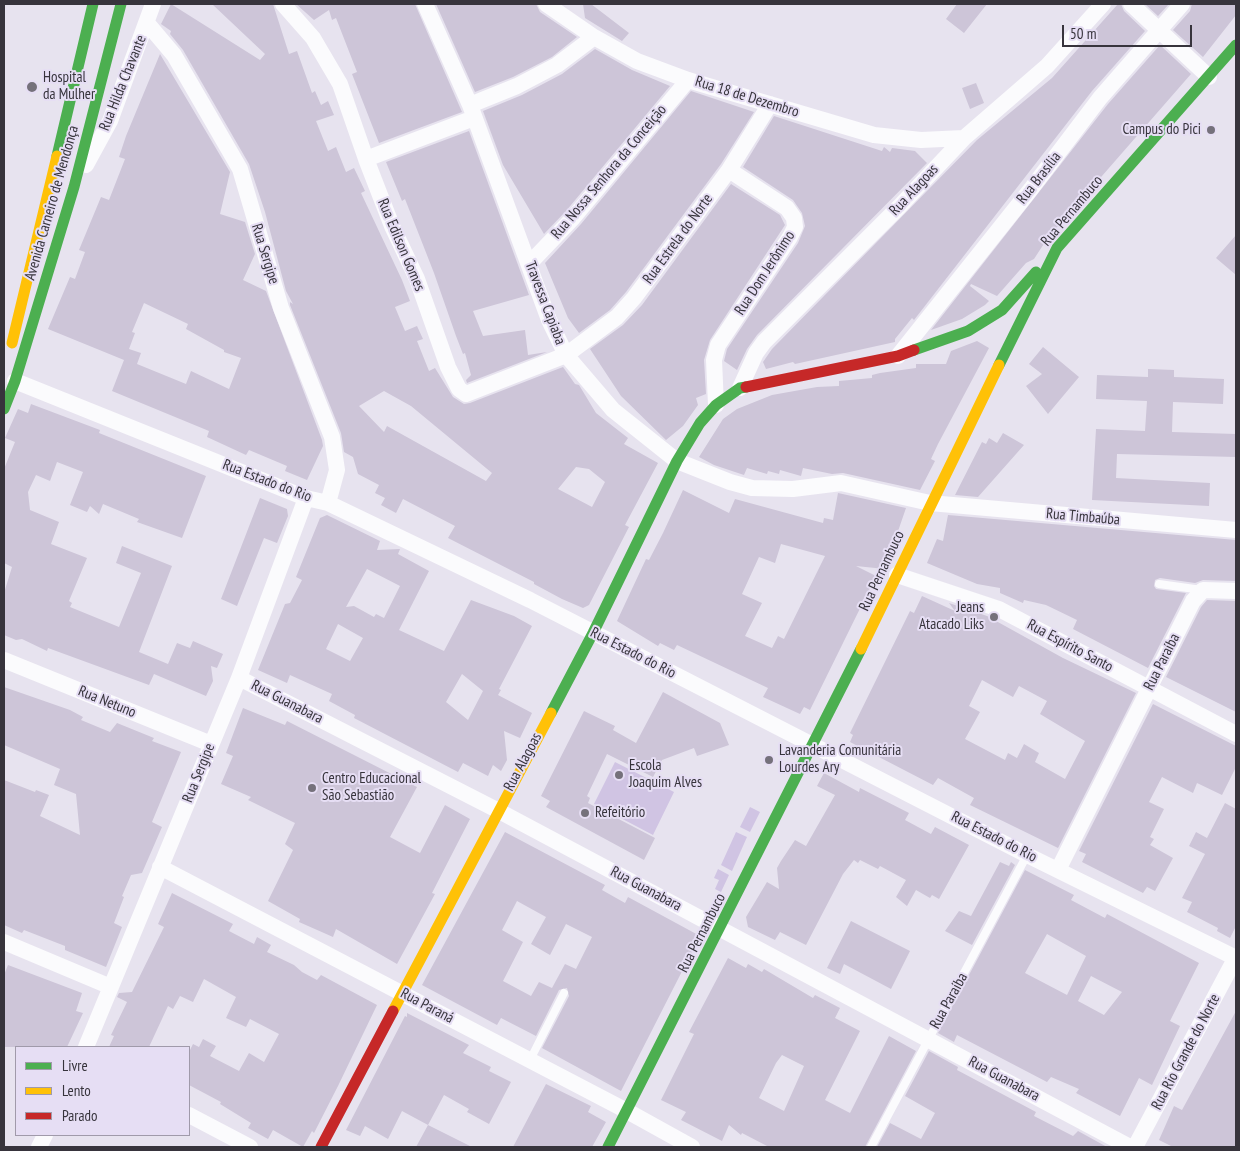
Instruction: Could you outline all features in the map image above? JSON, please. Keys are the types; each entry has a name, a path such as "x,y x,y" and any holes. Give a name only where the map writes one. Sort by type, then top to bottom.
{"street":[{"name":"Avenida Carneiro de Mendonça","path":"8,356 93,4"},
{"name":"Avenida Carneiro de Mendonça","path":"4,409 15,381 74,187 121,4"},
{"name":"Rua Hilda Chavante","path":"74,187 110,120 153,4"},
{"name":"Rua Edilson Gomes","path":"283,4 313,38 340,84 392,226 417,279 452,375 462,393 469,394 566,354"},
{"name":"Travessa Capiaba","path":"425,4 472,112 549,320 566,354 613,410 677,461 730,482 752,488 793,489 841,483 930,503"},
{"name":"Rua 18 de Dezembro","path":"546,4 594,36 637,61 688,80 874,135 922,140 964,138"},
{"name":"Rua Alagoas","path":"740,388 756,353 764,342 900,206 964,138 1047,66 1103,4"},
{"path":"1131,4 1209,77"},
{"name":"Rua Brasília","path":"898,356 1031,189 1100,98 1182,4"},
{"name":"Rua Sergipe","path":"147,23 174,55 240,169 281,308 332,437 336,470 328,503"},
{"path":"366,158 472,112 573,54 594,36"},
{"name":"Rua Pernambuco","path":"608,1147 814,745 898,575 930,503 1056,248 1236,45"},
{"name":"Rua Nossa Senhora da Conceição","path":"529,264 573,218 688,80"},
{"name":"Rua Estrela do Norte","path":"566,354 606,327 634,298 729,170 770,104"},
{"name":"Rua Dom Jerônimo","path":"716,405 714,360 718,346 790,237 794,227 794,218 787,208 729,170"},
{"name":"Rua Alagoas","path":"321,1147 592,633 677,461 700,423 716,405 740,388 898,356 968,331 1002,310 1056,248"},
{"path":"968,331 980,334"},
{"path":"994,345 1001,361"},
{"name":"Rua Estado do Rio","path":"15,381 306,498 328,503 530,600 1027,855 1236,957"},
{"name":"Rua Sergipe","path":"86,1046 239,678 306,498"},
{"name":"Rua Timbaúba","path":"930,503 1236,530"},
{"name":"Rua Espírito Santo","path":"898,575 999,610 1236,734"},
{"path":"1203,590 1236,591"},
{"name":"Rua Paraíba","path":"1058,870 1193,601 1203,590"},
{"name":"Rua Netuno","path":"4,660 211,744"},
{"name":"Rua Guanabara","path":"239,678 497,810 929,1038 1130,1147"},
{"name":"Rua Paraná","path":"160,868 530,1060 692,1147"},
{"path":"4,942 111,987"},
{"name":"Rua Rio Grande do Norte","path":"1135,1147 1236,957"},
{"path":"190,1116 250,1147"}],"lane":[{"path":"1159,584 1203,590"},
{"name":"Rua Paraíba","path":"871,1147 1027,855"},
{"path":"530,1060 564,993"}],"shaded area":[{"path":"615,762 674,792 653,835 594,804"},
{"path":"750,807 760,812 750,832 740,827"},
{"path":"736,832 747,837 732,871 721,865"},
{"path":"718,869 729,875 721,892 715,889 719,880 714,878"}],"building":[{"path":"171,4 260,60 265,54 212,4 273,4 289,54 297,51 312,93 315,91 321,105 328,101 334,115 316,121 328,151 336,147 346,172 354,168 365,191 361,193 410,301 395,307 405,331 417,326 423,339 417,341 429,371 435,368 453,397 464,404 563,367 575,384 579,385 596,413 628,438 624,444 658,463 625,525 629,527 589,605 583,608 562,599 534,584 534,582 448,538 455,526 403,499 396,513 381,505 385,498 375,493 379,485 358,474 353,457 344,452 341,433 290,305 290,302 293,304 286,291 265,212 249,164 183,50 170,34 171,31 161,24","holes":["384,391 411,406 492,473 486,481 387,426 384,432 359,406","576,467 589,469 605,482 592,507 558,489"]},
{"path":"296,4 415,4 462,112 379,143 352,74 357,72 336,18 332,20 329,10 314,20"},
{"path":"436,4 536,4 540,12 577,37 552,57 513,77 475,92"},
{"path":"583,4 591,4 629,33 622,41 585,18"},
{"path":"957,4 987,4 964,33 946,19"},
{"path":"1118,4 1121,4 1124,11 1145,31 1092,91 914,320 912,318 895,339 895,342 766,369 763,362 772,349 977,140 1052,78"},
{"path":"1145,4 1169,4 1158,16"},
{"path":"1192,4 1236,4 1236,15 1203,57 1173,30 1190,11"},
{"path":"1160,45 1191,74 1047,239 1034,259 1026,263 997,296 971,284 970,286 989,301 962,319 931,330 1108,104"},
{"path":"595,49 632,70 670,86 566,211 544,234 503,165 483,111 522,95 562,74"},
{"path":"160,54 230,172 220,214 245,222 255,254 243,280 266,291 322,440 323,446 307,480 285,471 287,466 249,450 246,455 207,437 209,431 112,391 124,360 48,329 70,277 75,279 85,252 79,250 101,197 109,200 125,159 119,157","holes":["144,303 188,324 186,329 224,350 224,352 241,358 229,389 191,371 186,384 137,364 141,353 129,349 135,333 132,332"]},
{"path":"976,83 984,103 970,109 962,88"},
{"path":"691,91 754,112 721,164 626,292 610,310 579,333 568,318 545,263 581,224"},
{"path":"774,116 882,151 884,147 890,152 892,148 915,151 927,163 757,335 747,349 737,370 724,361 727,349 798,243 805,226 802,213 793,200 743,167"},
{"path":"469,131 529,295 473,311 483,336 525,330 528,355 547,352 467,383 466,380 471,375 465,353 463,354 405,199 402,201 386,162"},
{"path":"731,184 780,215 785,225 710,340 704,360 706,394 696,398 698,405 683,426 666,440 621,396 590,349 623,325 642,305"},
{"path":"1236,235 1236,275 1216,258"},
{"path":"977,341 989,348 938,444 931,459 935,461 920,490 843,473 832,474 803,468 801,476 780,470 779,474 768,471 767,474 747,468 744,475 714,465 699,457 723,419 737,409 772,395 817,387 839,386 839,381 872,378 872,375 880,373 916,368 916,364 946,364 951,351"},
{"path":"1043,347 1079,377 1048,414 1026,386 1042,374 1029,364"},
{"path":"1148,369 1174,370 1174,377 1224,379 1223,404 1173,402 1172,432 1236,434 1236,457 1117,454 1116,478 1210,483 1209,506 1092,500 1096,429 1145,431 1147,401 1096,399 1097,375 1148,377"},
{"path":"31,404 100,430 99,433 206,476 182,538 137,522 139,519 103,504 99,514 90,506 87,512 70,505 83,472 57,462 50,481 36,475 28,492 30,510 59,522 51,544 87,558 69,601 72,603 70,607 119,627 141,573 116,563 122,546 172,566 139,652 168,664 177,643 190,648 193,641 223,654 217,668 211,666 213,681 206,696 154,674 149,685 48,648 47,651 22,639 16,640 4,635 4,593 12,567 4,563 4,469 15,442 5,438 18,409 28,413"},
{"path":"1003,433 1024,445 978,497 955,495 982,442 986,444 989,438 997,443"},
{"path":"683,490 729,513 735,499 823,523 824,518 833,520 838,493 906,508 885,569 856,566 876,576 810,710 804,707 800,714 763,697 768,688 677,645 674,650 660,643 658,646 617,621 646,559 649,560","holes":["781,544 825,556 784,639 778,636 772,648 745,636 762,603 742,594 759,557 775,563"]},
{"path":"260,498 287,509 288,516 277,543 264,538 237,606 221,599"},
{"path":"327,515 380,541 377,550 400,549 398,554 429,571 399,630 444,651 471,600 514,616 532,626 499,689 501,690 498,695 532,713 520,738 504,731 507,760 501,771 493,765 488,776 463,763 458,772 354,718 355,715 329,701 332,694 290,675 287,683 258,670 285,604 290,603 302,580 296,577 320,518","holes":["367,569 400,586 384,618 376,614 374,617 354,606 346,607","338,624 363,638 350,661 326,649","462,674 483,691 468,720 446,702"]},
{"path":"948,515 1236,540 1236,581 1203,580 1195,583 1160,578 1155,580 1154,586 1156,589 1186,593 1148,668 1073,629 1077,620 1046,605 1024,600 1023,603 1000,593 1000,588 977,584 927,563 937,539 943,541"},
{"path":"922,596 955,611 949,603 987,616 1063,658 1136,693 1058,848 970,805 974,798 938,778 933,785 850,742 853,735 850,733 910,611 914,613","holes":["982,680 1013,697 1019,686 1047,701 1040,714 1085,741 1065,779 1035,762 1039,753 1024,744 1017,758 1008,753 1005,760 965,739 980,712 969,706"]},
{"path":"1207,600 1236,601 1236,712 1166,677 1201,607"},
{"path":"4,687 70,710 83,717 81,720 110,732 117,723 154,738 152,741 181,752 152,822 162,827 142,873 131,875 122,896 124,897 114,923 122,927 106,967 65,950 65,946 24,930 22,933 4,925 4,780 35,792 36,790 49,795 40,816 80,835 76,794 54,785 60,769 4,745"},
{"path":"663,692 720,723 729,745 697,756 694,748 662,760 653,777 607,754 587,796 590,798 588,803 655,838 644,860 546,807 550,801 541,796 584,711 615,726 613,730 636,743"},
{"path":"1153,704 1236,746 1236,767 1222,795 1197,783 1193,793 1162,777 1149,802 1164,809 1150,837 1154,839 1150,845 1173,858 1155,891 1147,887 1143,893 1082,862 1086,854 1079,851"},
{"path":"243,708 285,725 287,721 417,787 390,837 420,853 445,805 470,819 432,893 435,894 397,964 336,929 333,937 299,922 300,919 268,901 293,850 285,844 295,823 248,800 251,797 221,784 233,756 226,753"},
{"path":"824,773 859,792 860,788 909,813 905,820 931,834 935,827 969,845 939,899 932,895 930,898 916,890 907,906 896,897 906,880 880,866 878,869 860,860 858,863 854,860 843,874 806,945 780,932 775,940 748,927 746,917 767,882 779,889 777,868 781,861 795,840 806,846 835,795 817,786"},
{"path":"1225,803 1236,809 1236,926 1230,938 1217,931 1218,928 1187,912 1192,902 1182,898 1205,854 1189,846 1196,832 1207,838"},
{"path":"505,832 605,885 602,890 625,903 628,897 700,936 621,1091 542,1048 569,996 567,988 559,990 536,1036 501,1018 497,1025 422,985","holes":["517,901 546,917 531,944 550,955 566,924 592,937 576,969 565,964 552,988 539,982 531,996 503,981 523,942 502,930"]},
{"path":"1000,862 1009,866 1011,862 1015,865 972,945 945,931 959,911 971,916"},
{"path":"1025,870 1074,895 1071,900 1105,918 1107,914 1199,963 1170,1021 1180,1026 1152,1085 1139,1078 1120,1116 1076,1093 1079,1089 1051,1077 1047,1082 957,1035 954,1042 938,1033","holes":["1047,934 1086,956 1067,995 1025,973","1091,976 1122,992 1104,1015 1078,1001"]},
{"path":"172,893 233,924 229,931 254,944 257,937 271,945 267,952 294,965 302,972 317,980 321,975 377,1005 314,1133 312,1131 303,1147 273,1130 268,1139 248,1128 251,1123 220,1104 221,1102 190,1086 190,1050 193,1044 199,1047 203,1039 216,1046 210,1056 239,1071 249,1053 264,1062 279,1034 250,1019 246,1027 226,1018 236,997 204,979 193,1002 180,996 173,1009 168,1006 149,1046 109,1046 114,1036 111,1035 127,1002 117,997 119,993 132,992 164,927 158,924"},
{"path":"851,921 910,951 891,989 844,964 840,974 827,968"},
{"path":"728,958 746,968 748,964 762,972 764,969 813,998 815,995 840,1008 835,1018 860,1031 825,1100 850,1113 889,1036 916,1051 865,1147 769,1147 742,1133 741,1135 729,1125 722,1141 681,1120 686,1112 661,1100 694,1034 689,1032","holes":["782,1055 804,1066 784,1111 759,1098 776,1063"]},
{"path":"8,965 82,993 76,1011 83,1013 67,1046 4,1047 4,975"},
{"path":"1236,1011 1236,1147 1173,1147 1159,1140 1174,1106 1182,1110"},
{"path":"407,1013 469,1045 463,1053 491,1067 489,1071 511,1082 489,1124 467,1112 469,1109 444,1095 428,1125 402,1111 388,1139 365,1126 360,1136 346,1130 405,1016 407,1017"},
{"path":"929,1051 958,1067 957,1070 1036,1112 1034,1116 1073,1136 1078,1131 1107,1147 877,1147 890,1123 921,1139 935,1113 905,1096"},
{"path":"546,1084 591,1106 588,1112 606,1122 592,1147 513,1147"},
{"path":"428,1125 472,1147 416,1147"}],"traffic: fast":[{"path":"57,156 93,4"},
{"path":"4,409 15,381 74,187 121,4"},
{"path":"999,365 1057,248 1236,45"},
{"path":"914,350 968,331 1002,310 1036,272"},
{"path":"551,713 593,633 677,461 700,423 716,405 740,388 746,387"},
{"path":"608,1147 861,649"}],"traffic: slow":[{"path":"12,343 57,156"},
{"path":"861,649 999,365"},
{"path":"393,1011 551,713"}],"traffic: jam":[{"path":"746,387 898,356 914,350"},
{"path":"321,1147 393,1011"}],"place":[{"name":"Hospital da Mulher","path":"32,87"},
{"name":"Campus do Pici","path":"1211,130"},
{"name":"Jeans Atacado Liks","path":"994,617"},
{"name":"Lavanderia Comunitária Lourdes Ary","path":"769,760"},
{"name":"Escola Joaquim Alves","path":"619,775"},
{"name":"Centro Educacional São Sebastião","path":"312,788"},
{"name":"Refeitório","path":"585,813"}]}
